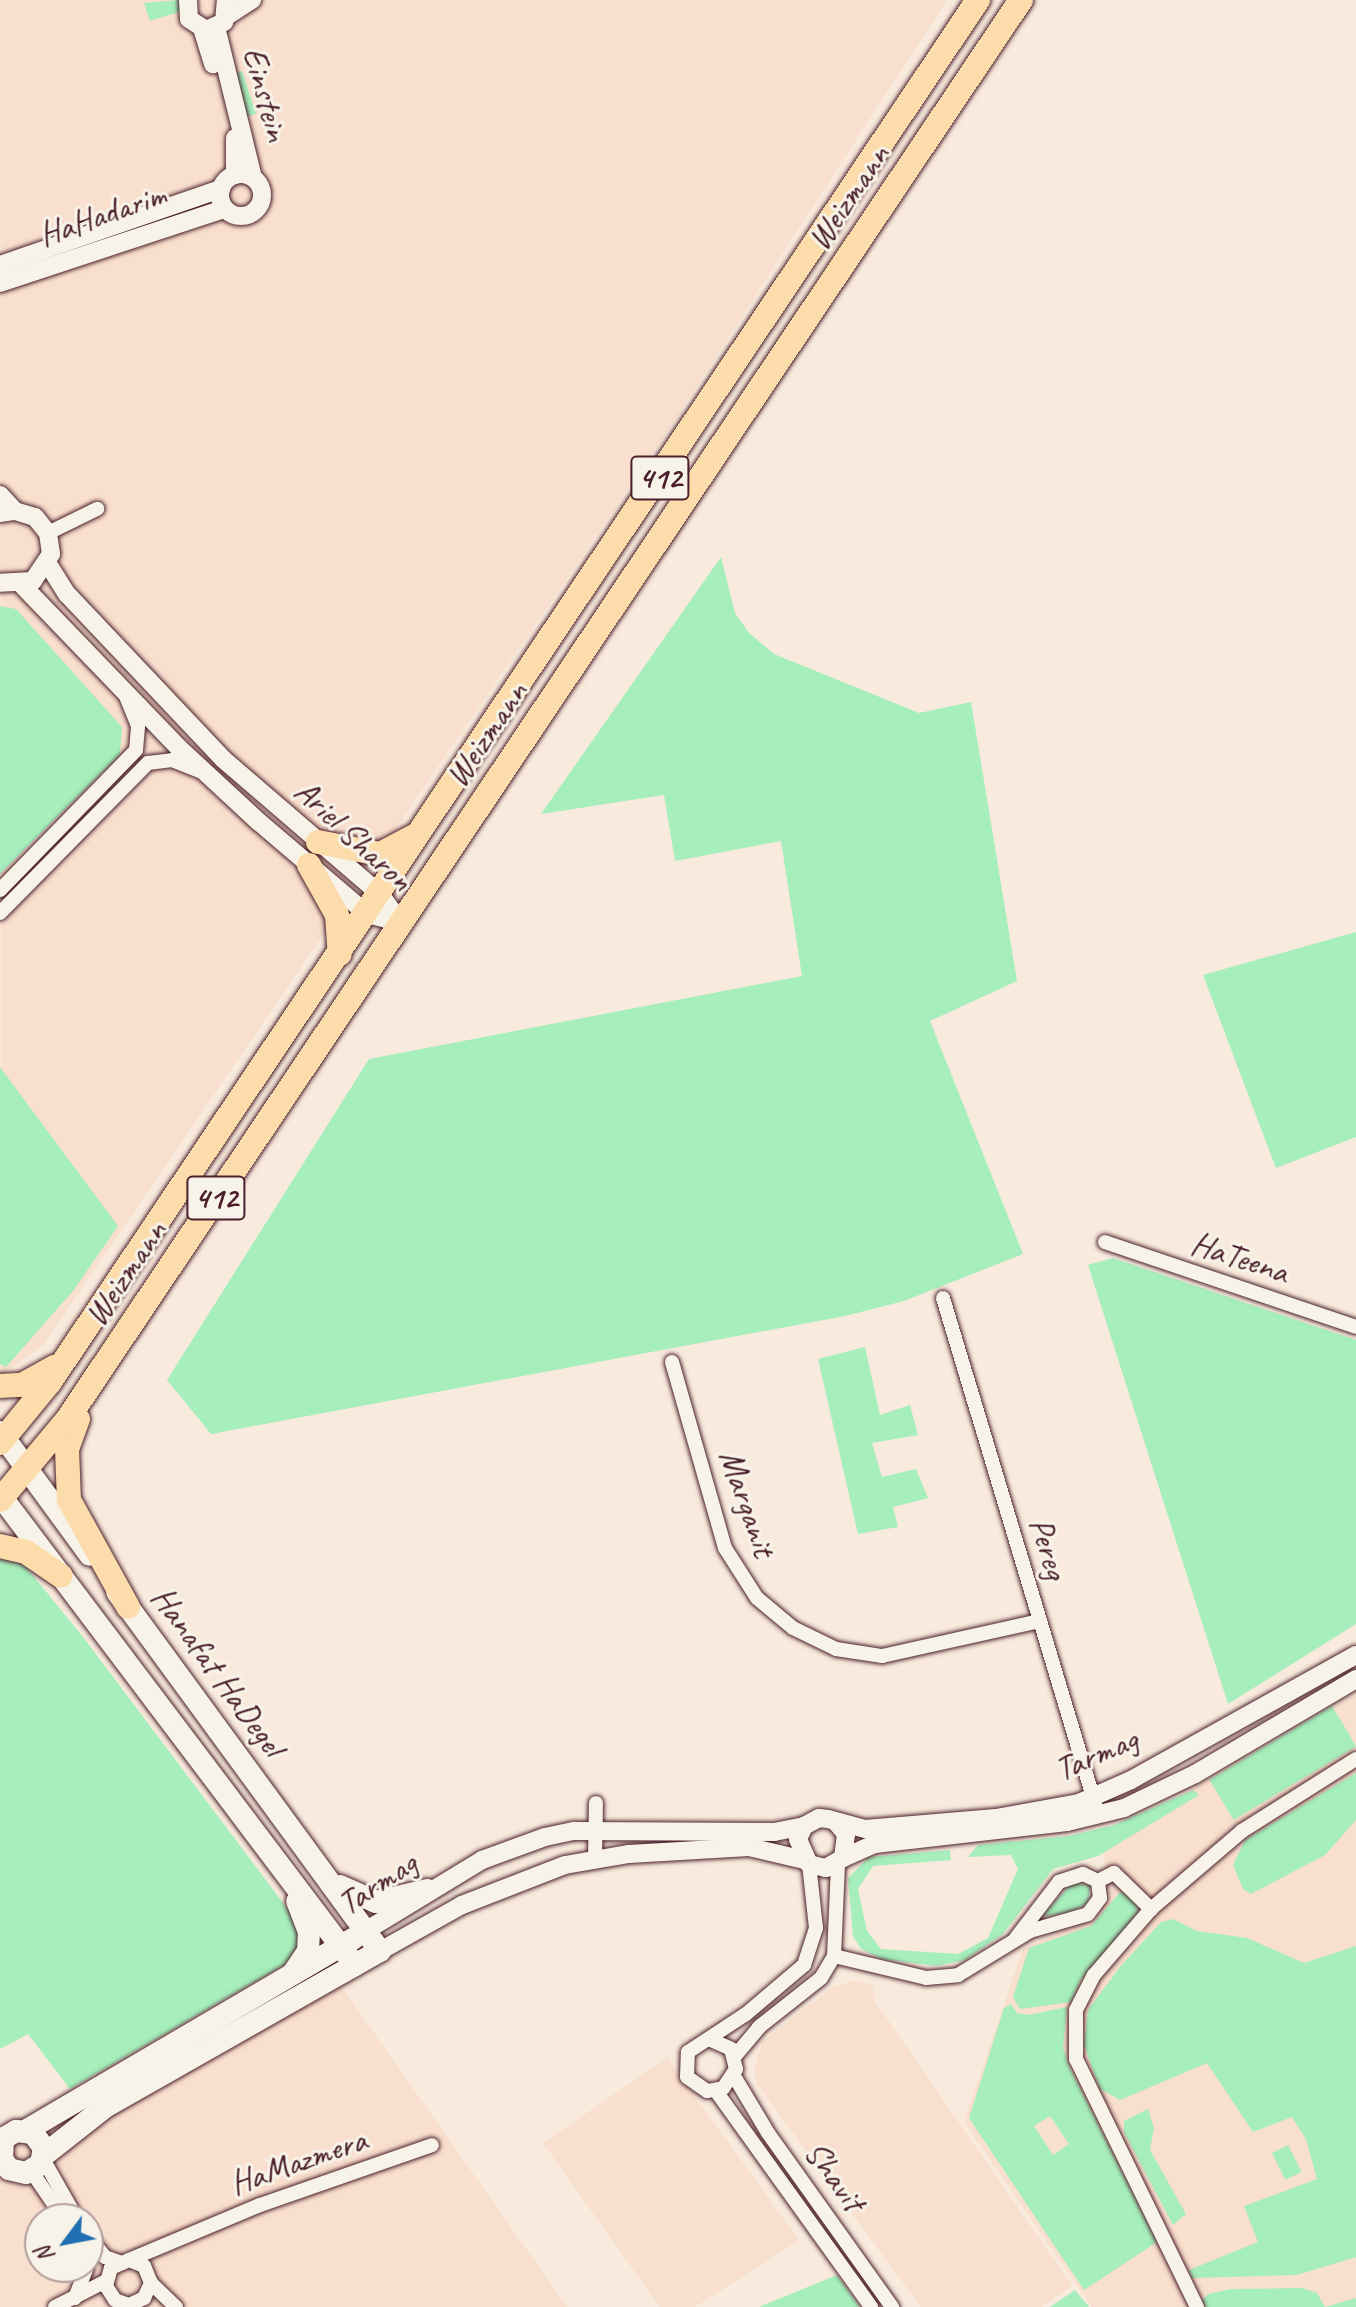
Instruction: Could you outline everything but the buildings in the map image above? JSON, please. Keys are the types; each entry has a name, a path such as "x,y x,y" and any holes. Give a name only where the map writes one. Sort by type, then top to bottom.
{"main road":[{"name":"Weizmann","path":"2,1438 69,1355 978,0"},
{"name":"Weizmann","path":"1,1498 28,1471 101,1369 1021,0"},
{"path":"340,954 337,915 313,854 380,854 424,829"},
{"path":"0,1386 33,1381 69,1355"},
{"path":"101,1369 67,1449 66,1483 76,1517 128,1607"},
{"name":"Hanafat HaDegel","path":"2,1438 380,1951"},
{"name":"Hanafat HaDegel","path":"1,1498 348,1956"},
{"path":"0,1546 26,1552 61,1576"},
{"path":"267,1848 309,1932 308,1951 293,1974"},
{"path":"326,1874 351,1895 376,1902 428,1890"},
{"name":"Tarmag","path":"27,2167 105,2107 348,1956 367,1930"},
{"name":"Tarmag","path":"27,2130 293,1974 348,1956 380,1951"},
{"path":"27,2130 42,2142 27,2167 2,2159 1,2143 10,2133 27,2130"}],"street":[{"name":"Einstein","path":"188,0 189,19 218,18 244,176"},
{"path":"218,18 252,0"},
{"path":"244,176 263,195 256,211 236,216 224,209 221,189 244,176"},
{"name":"HaHadarim","path":"0,265 221,189"},
{"name":"HaHadarim","path":"0,283 224,209"},
{"path":"0,495 7,512 35,517 48,533 48,564 22,585 0,583"},
{"path":"48,533 97,509"},
{"name":"Ariel Sharon","path":"48,564 67,594 313,854"},
{"name":"Ariel Sharon","path":"22,585 206,774 400,922"},
{"path":"0,890 136,750 138,726 122,689"},
{"path":"0,913 148,763 172,760 206,774"},
{"name":"HaTeena","path":"1105,1242 1356,1327"},
{"name":"Pereg","path":"943,1298 1096,1806"},
{"name":"Marganit","path":"672,1362 725,1548 757,1598 793,1628 836,1649 882,1656 944,1647 1040,1621"},
{"name":"Tarmag","path":"836,1822 865,1829 1096,1806 1356,1655"},
{"name":"Tarmag","path":"840,1860 875,1844 1096,1806 1195,1774 1356,1679"},
{"path":"1197,2307 1081,2072 1072,2043 1083,1993 1151,1909 1242,1831 1356,1759"},
{"path":"595,1859 596,1803"},
{"path":"819,1818 836,1822 847,1843 840,1860 834,1956 821,1978 759,2027 735,2056 734,2076 716,2091 692,2084 684,2068 693,2045 709,2039 804,1965 816,1928 806,1862 798,1839 804,1826 819,1818"},
{"name":"Tarmag","path":"367,1930 428,1890 507,1849 545,1837 597,1831 761,1833 804,1826"},
{"name":"Tarmag","path":"380,1951 518,1880 595,1859 755,1847 806,1862"},
{"path":"806,1862 826,1868 840,1860"},
{"path":"1098,1881 1114,1873 1151,1909"},
{"path":"834,1956 944,1978 986,1962 1016,1938 1059,1882 1083,1874 1098,1881"},
{"path":"1016,1938 1088,1914 1100,1898 1098,1881"},
{"path":"709,2039 725,2043 735,2056"},
{"name":"Shavit","path":"734,2076 768,2133 892,2307"},
{"name":"Shavit","path":"716,2091 871,2307"},
{"name":"HaMazmera","path":"124,2261 184,2234 432,2145"},
{"path":"27,2167 53,2203"},
{"path":"27,2167 62,2203"},
{"name":"HaMazmera","path":"150,2279 164,2250 184,2234"},
{"path":"104,2256 139,2263 176,2307"},
{"path":"55,2307 106,2280 124,2261"},
{"path":"104,2277 115,2300 132,2306 144,2298 150,2279"},
{"path":"75,2298 81,2283"}],"shaded area":[{"path":"0,0 947,0 670,427 43,1345 1,1375"},
{"path":"1356,1694 1356,2307 1092,2307 964,2122 1023,1949 1090,1918 1110,1896 1102,1841"},
{"path":"317,1952 567,2307 0,2307 0,2139"},
{"path":"851,1981 873,1984 874,2000 1072,2286 1041,2307 921,2307 757,2084 754,2070 762,2042 832,1988"},
{"path":"667,2058 799,2240 695,2307 660,2307 543,2143"}],"green space":[{"path":"178,0 182,11 150,21 144,3"},
{"path":"242,71 256,114 247,117 233,74"},
{"path":"721,557 735,613 749,633 774,654 919,713 971,702 1017,981 930,1021 1023,1254 904,1301 845,1316 211,1434 167,1380 369,1059 802,976 781,841 675,861 664,795 541,814"},
{"path":"0,606 16,609 122,727 120,755 0,874"},
{"path":"1356,932 1356,1137 1276,1168 1203,975"},
{"path":"0,1067 118,1226 73,1291 6,1367 0,1364"},
{"path":"1113,1258 1356,1340 1356,1624 1228,1704 1088,1265"},
{"path":"865,1347 880,1415 910,1405 918,1435 872,1443 882,1477 916,1469 928,1498 893,1507 898,1527 858,1534 818,1359"},
{"path":"0,1557 22,1562 83,1637 299,1924 299,1956 70,2089 28,2034 0,2049"},
{"path":"1332,1706 1356,1746 1234,1820 1209,1780"},
{"path":"1356,1773 1356,1820 1325,1855 1251,1894 1243,1889 1233,1865 1245,1840"},
{"path":"1193,1790 1199,1795 1098,1856 1053,1869 1003,1934 965,1960 936,1966 882,1959 861,1949 853,1936 848,1878 869,1857 950,1850 951,1860 873,1866 858,1889 867,1931 881,1949 958,1954 988,1938 1018,1869 1011,1855 968,1857 978,1845 1068,1836 1114,1825"},
{"path":"1072,1883 1091,1885 1088,1903 1069,1913 1042,1916"},
{"path":"1120,1892 1134,1899 1139,1908 1135,1918 1080,1981 1071,2002 1020,2009 1013,1997 1029,1948 1091,1926"},
{"path":"1173,1919 1197,1931 1247,1938 1304,1963 1356,1946 1356,2257 1297,2275 1192,2278 1189,2270 1258,2242 1244,2206 1317,2179 1306,2139 1292,2117 1253,2132 1207,2063 1120,2100 1100,2089 1084,2045 1088,2010 1120,1967 1161,1922"},
{"path":"1011,2004 1017,2013 1028,2015 1067,2007 1063,2048 1070,2068 1157,2242 1084,2290 969,2118 1004,2008","holes":["1050,2116 1069,2144 1053,2155 1034,2126"]},
{"path":"1148,2109 1154,2128 1150,2150 1186,2214 1173,2225 1124,2132 1124,2121"},
{"path":"1288,2145 1302,2172 1286,2180 1272,2153"},
{"path":"837,2275 860,2307 759,2307"},
{"path":"1302,2288 1317,2293 1325,2307 1205,2307 1202,2301 1208,2294 1231,2289"},
{"path":"1075,2290 1089,2307 1050,2307"},
{"path":"1356,2298 1356,2307 1325,2307"}]}
